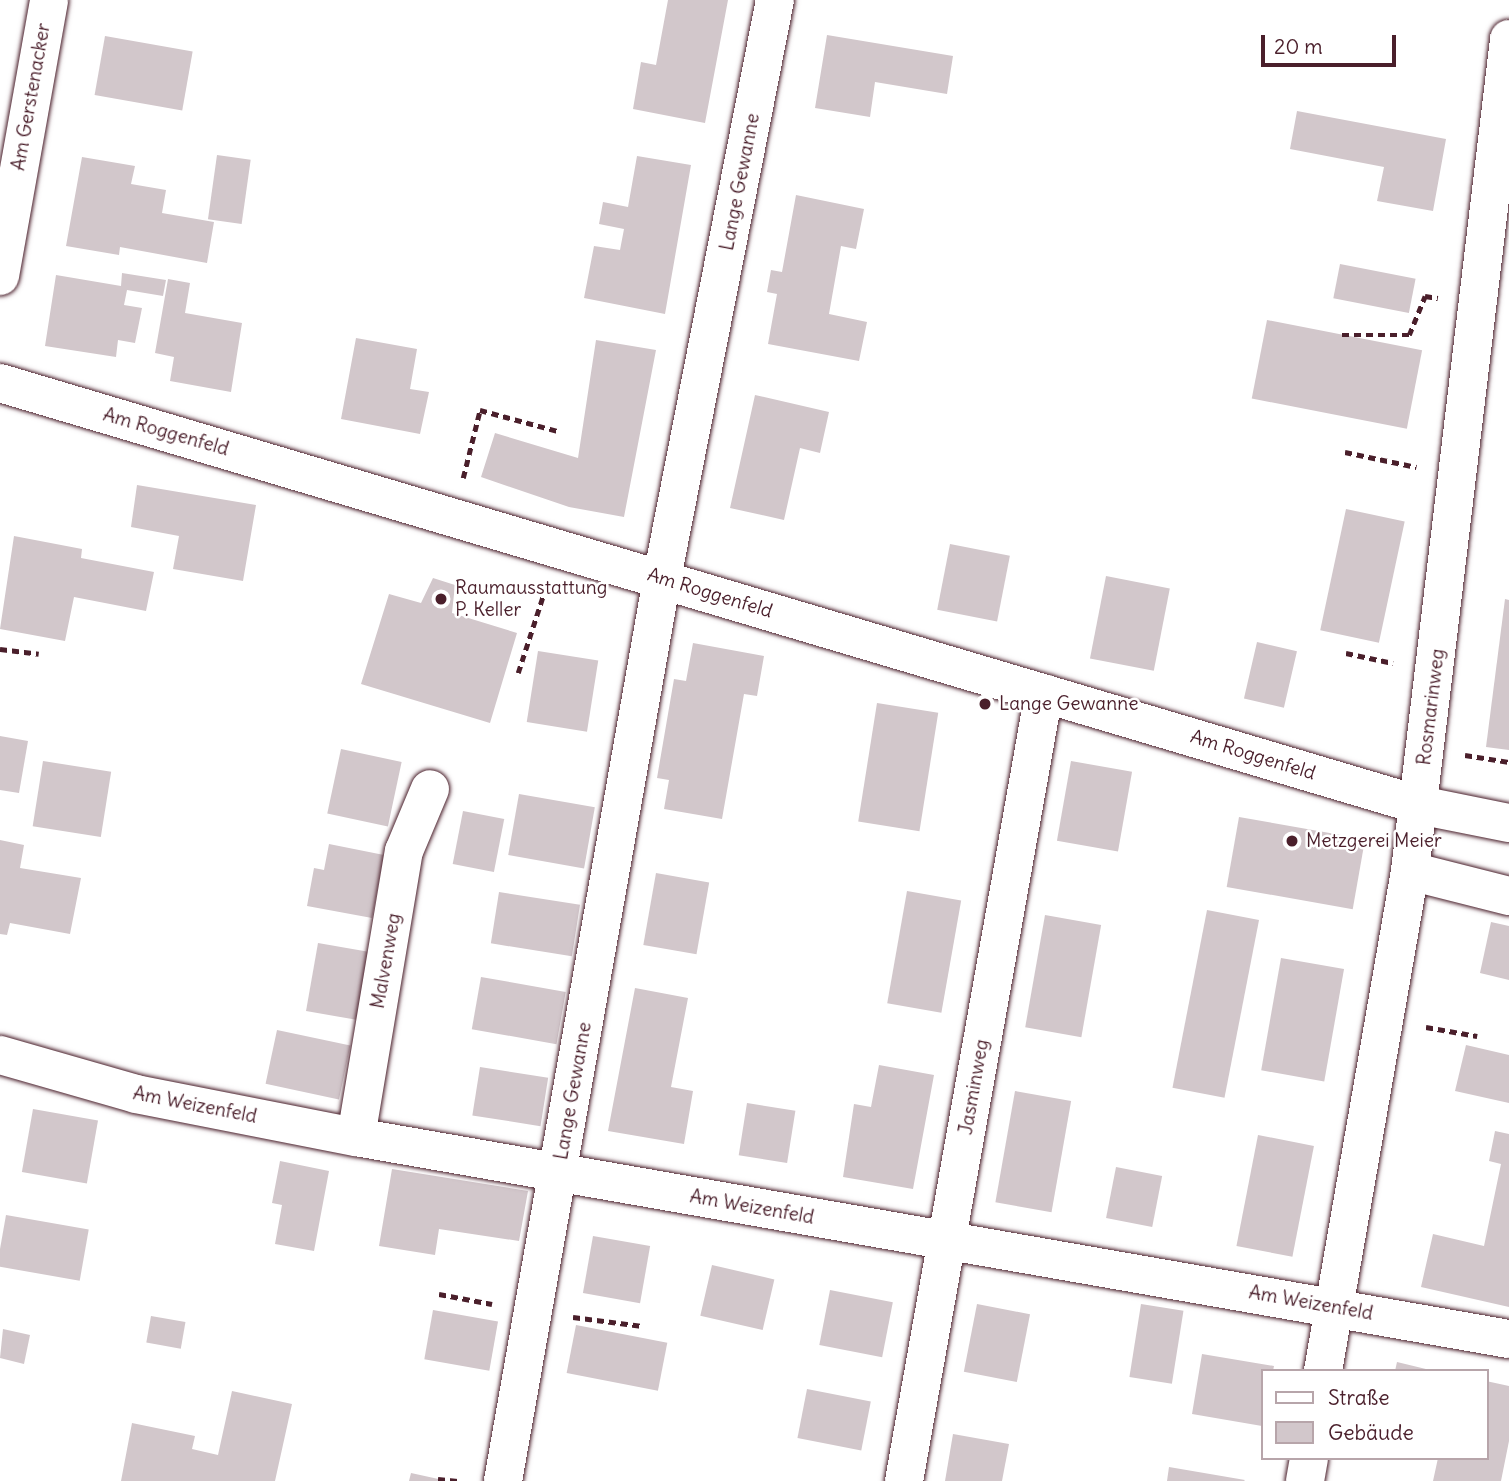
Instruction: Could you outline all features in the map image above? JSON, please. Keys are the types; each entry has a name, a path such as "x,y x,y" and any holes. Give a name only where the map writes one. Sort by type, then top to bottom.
{"street":[{"name":"Am Gerstenacker","path":"0,276 48,0"},
{"name":"Lange Gewanne","path":"503,1481 662,578 775,0"},
{"name":"Rosmarinweg","path":"1323,1369 1410,871 1480,303 1509,39"},
{"name":"Am Roggenfeld","path":"0,383 1419,805 1509,823"},
{"name":"Jasminweg","path":"904,1481 1044,692"},
{"name":"Malvenweg","path":"356,1137 404,851 430,789"},
{"path":"1410,871 1509,896"},
{"name":"Am Weizenfeld","path":"0,1055 136,1094 356,1137 1334,1306 1509,1339"},
{"path":"1305,1481 1309,1460"}],"path":[{"path":"1342,335 1409,335 1425,296 1480,303"},
{"path":"453,517 480,410 558,431"},
{"path":"1345,452 1459,477"},
{"path":"518,673 559,548"},
{"path":"0,649 39,654"},
{"path":"1384,1020 1477,1036"},
{"path":"438,1479 458,1481"}],"building":[{"path":"668,0 728,0 705,123 633,109 641,62 656,65"},
{"path":"827,35 953,56 947,94 875,82 870,117 815,108"},
{"path":"105,36 193,51 182,111 95,95"},
{"path":"1297,111 1446,139 1433,211 1377,201 1384,167 1290,149"},
{"path":"217,155 251,160 242,224 208,219"},
{"path":"637,156 691,165 665,314 584,298 594,246 620,250 624,229 599,224 603,202 628,207"},
{"path":"82,157 135,166 131,184 166,190 162,213 214,222 207,263 120,247 119,255 66,246"},
{"path":"796,195 864,209 856,249 841,246 829,314 867,322 859,361 768,344 777,294 767,292 771,270 782,272"},
{"path":"1340,264 1416,279 1409,313 1333,298"},
{"path":"122,273 166,280 163,296 127,290 124,305 142,308 135,343 118,340 116,357 45,346 56,275 121,286"},
{"path":"168,279 190,283 185,313 242,323 231,392 170,381 174,357 155,353"},
{"path":"1267,320 1422,350 1407,429 1252,399"},
{"path":"356,338 417,349 410,389 429,392 420,434 341,419"},
{"path":"596,340 656,350 624,517 569,507 481,477 495,433 578,458"},
{"path":"755,395 829,412 820,453 800,448 784,520 730,508"},
{"path":"137,485 256,505 243,581 173,569 179,536 131,527"},
{"path":"1346,509 1405,521 1379,643 1320,630"},
{"path":"14,536 82,549 81,558 154,572 146,611 74,597 65,641 0,629"},
{"path":"950,544 1010,556 997,621 937,610"},
{"path":"1106,576 1170,588 1154,671 1090,658"},
{"path":"433,578 455,585 452,613 517,633 490,723 361,684 389,594 421,603"},
{"path":"1505,599 1509,600 1509,750 1486,747"},
{"path":"1257,642 1297,651 1284,708 1244,699"},
{"path":"693,643 764,656 757,696 744,694 722,819 664,809 669,780 657,778 674,679 686,681"},
{"path":"538,651 598,661 587,732 527,722"},
{"path":"877,703 938,713 919,831 858,822"},
{"path":"0,736 28,741 19,793 0,790"},
{"path":"341,749 402,762 388,826 327,814"},
{"path":"43,761 111,772 101,837 33,826"},
{"path":"1071,761 1132,772 1118,852 1057,841"},
{"path":"519,794 595,807 584,868 508,855"},
{"path":"463,811 504,819 494,872 453,864"},
{"path":"1239,817 1365,839 1353,909 1227,887"},
{"path":"0,840 24,845 20,868 81,878 70,934 10,923 7,935 0,934"},
{"path":"329,844 384,855 372,918 307,906 314,868 324,870"},
{"path":"656,873 709,882 697,954 643,945"},
{"path":"907,891 961,901 941,1013 887,1003"},
{"path":"499,892 580,905 572,956 491,943"},
{"path":"1207,910 1259,920 1224,1098 1172,1088"},
{"path":"1045,915 1101,925 1081,1037 1025,1027"},
{"path":"1491,922 1509,926 1509,980 1480,973"},
{"path":"318,943 368,952 356,1020 306,1011"},
{"path":"1281,958 1344,969 1324,1081 1261,1070"},
{"path":"481,977 566,992 556,1044 472,1029"},
{"path":"635,988 688,998 671,1087 693,1091 684,1144 608,1131"},
{"path":"277,1030 350,1046 339,1099 266,1084"},
{"path":"1466,1045 1509,1055 1509,1103 1455,1091"},
{"path":"879,1065 934,1075 913,1189 843,1177 854,1104 871,1107"},
{"path":"480,1067 548,1078 540,1126 472,1115"},
{"path":"1015,1091 1071,1101 1052,1212 995,1202"},
{"path":"747,1103 795,1111 787,1163 739,1155"},
{"path":"33,1109 98,1120 87,1183 22,1172"},
{"path":"1495,1131 1509,1134 1509,1307 1421,1287 1433,1234 1484,1246 1501,1164 1489,1161"},
{"path":"1258,1135 1314,1146 1292,1257 1236,1246"},
{"path":"280,1161 329,1171 314,1251 275,1244 282,1205 272,1203"},
{"path":"1116,1167 1162,1176 1152,1227 1106,1218"},
{"path":"392,1169 528,1191 519,1241 439,1229 435,1255 379,1246"},
{"path":"6,1215 89,1230 80,1281 0,1267"},
{"path":"593,1236 650,1246 640,1303 583,1293"},
{"path":"712,1265 774,1279 763,1330 700,1316"},
{"path":"830,1290 893,1302 882,1357 819,1345"},
{"path":"977,1304 1030,1314 1017,1382 964,1372"},
{"path":"1141,1304 1183,1311 1172,1384 1129,1377"},
{"path":"433,1310 498,1321 489,1371 424,1359"},
{"path":"151,1316 185,1322 181,1349 146,1343"},
{"path":"576,1325 667,1343 658,1391 567,1373"},
{"path":"3,1329 30,1335 24,1364 0,1358"},
{"path":"1202,1354 1274,1366 1273,1369 1260,1369 1260,1426 1192,1414"},
{"path":"1397,1362 1426,1369 1395,1369"},
{"path":"1488,1381 1509,1386 1509,1441 1501,1481 1433,1481 1438,1460 1488,1460"},
{"path":"807,1389 871,1401 861,1450 797,1438"},
{"path":"232,1391 292,1404 275,1481 121,1481 132,1423 195,1436 192,1449 218,1455"},
{"path":"953,1434 1009,1444 1002,1481 945,1481"},
{"path":"1169,1467 1245,1480 1167,1481"},
{"path":"411,1473 443,1480 443,1481 409,1481"}],"place":[{"name":"Raumausstattung P. Keller","path":"441,599"},
{"name":"Lange Gewanne","path":"985,704"},
{"name":"Metzgerei Meier","path":"1292,841"}]}
